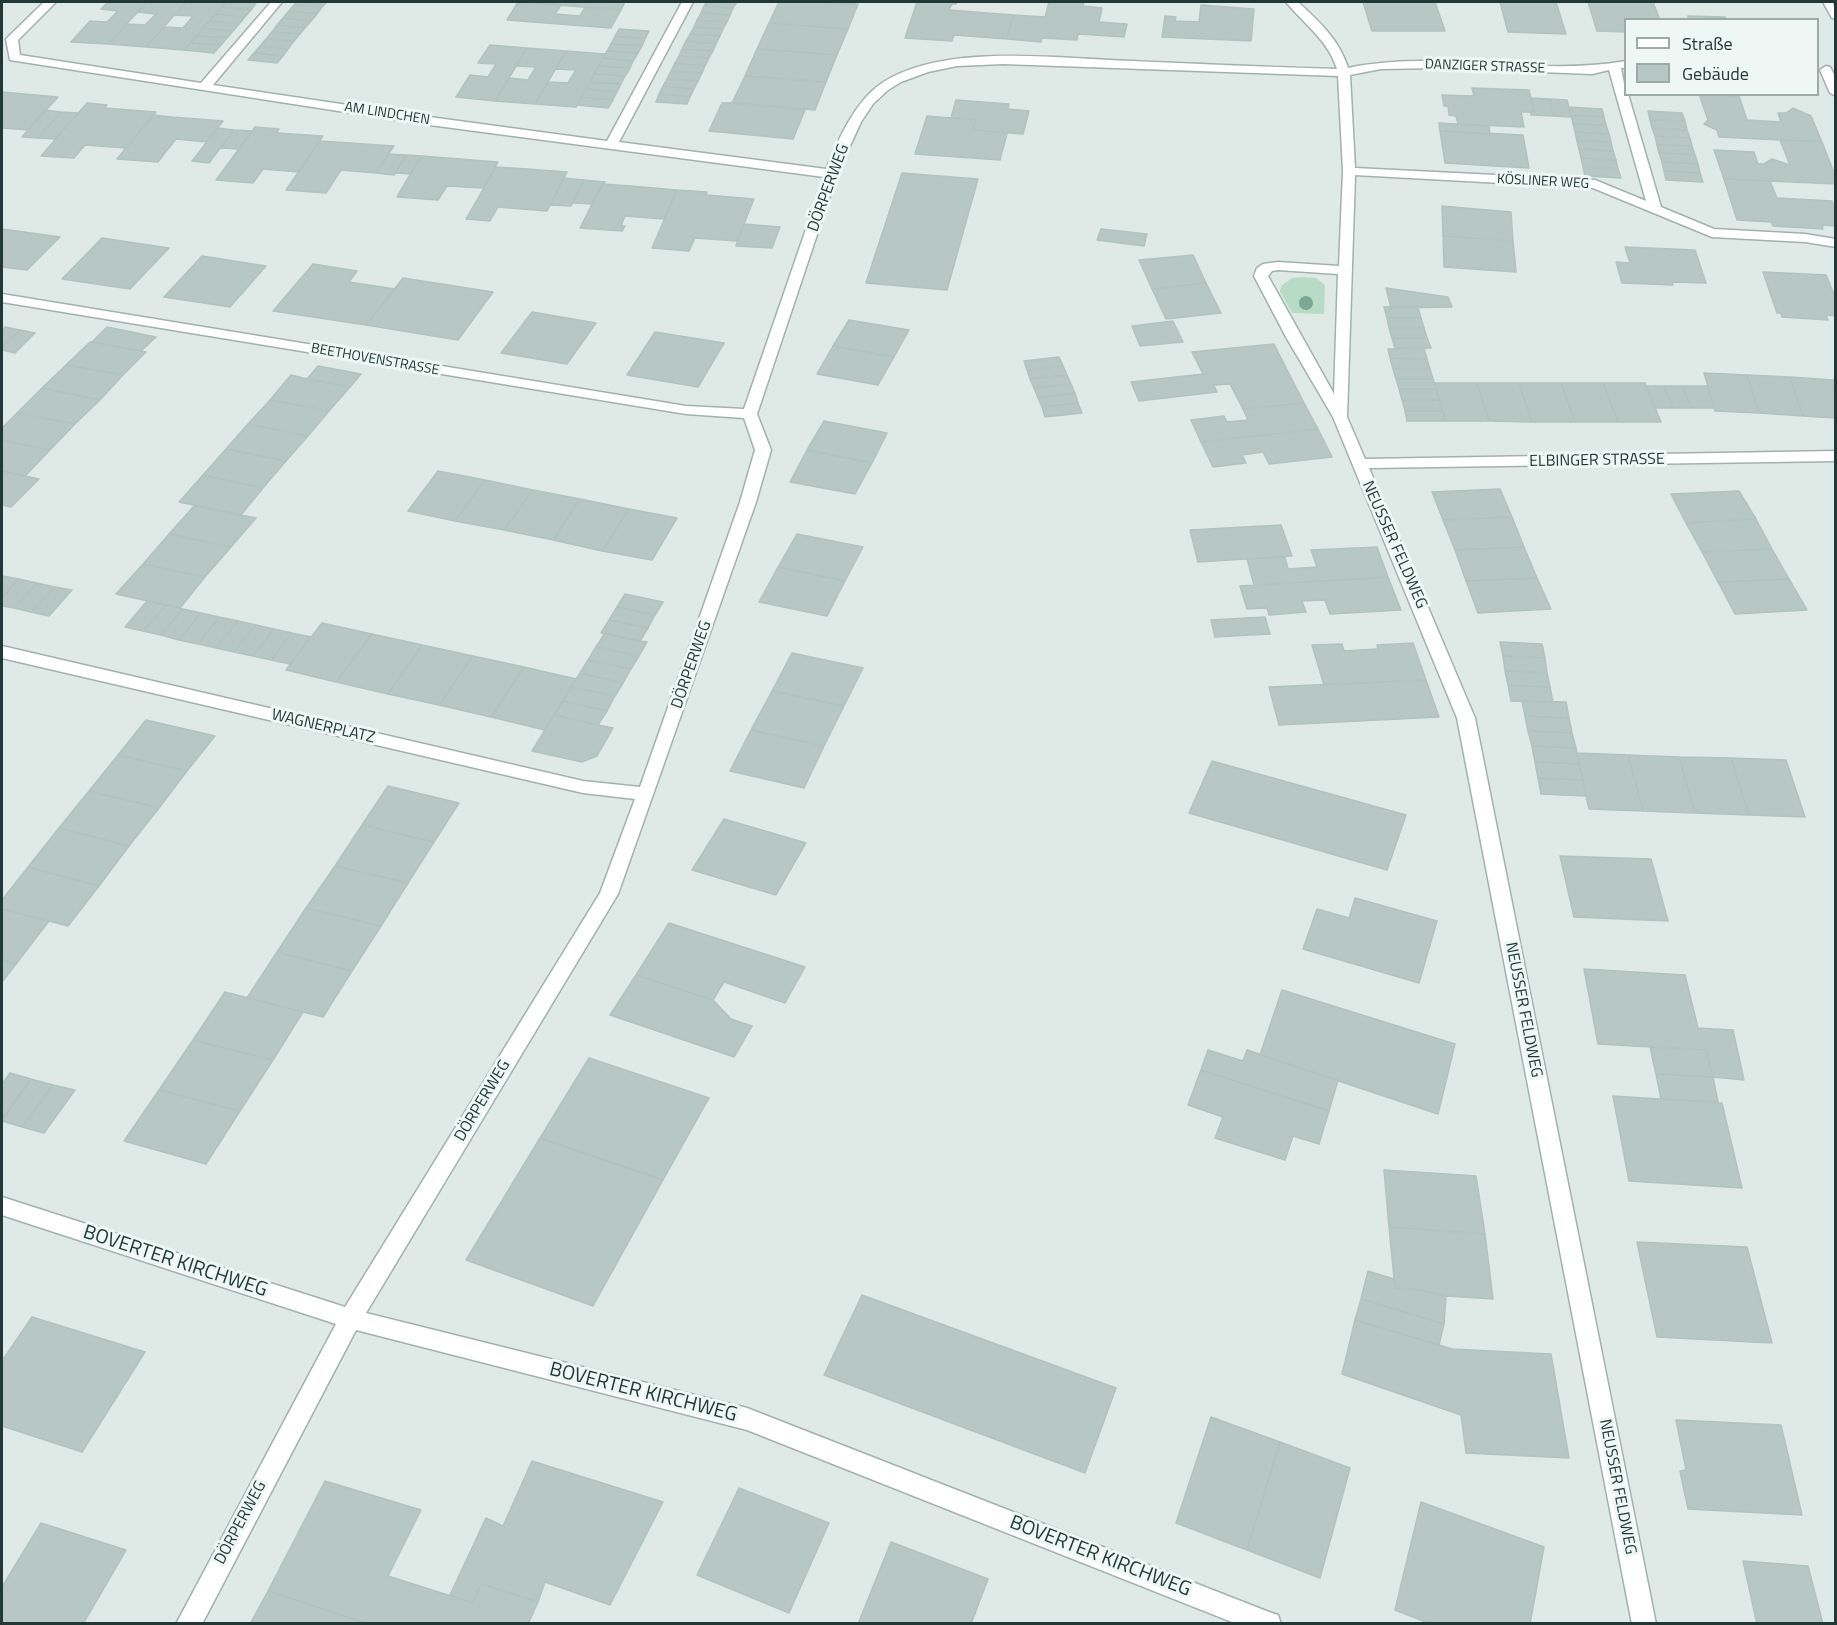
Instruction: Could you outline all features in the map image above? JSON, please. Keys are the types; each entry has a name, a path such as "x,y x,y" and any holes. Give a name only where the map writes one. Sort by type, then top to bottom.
{"street":[{"name":"AM LINDCHEN","path":"50,2 12,39 8,59 611,145 832,174"},
{"path":"204,87 277,2"},
{"path":"611,145 688,2"},
{"name":"NEUSSER FELDWEG","path":"1292,2 1320,29 1338,54 1344,73 1349,171 1340,417"},
{"path":"1828,2 1836,16"},
{"name":"DÖRPERWEG","path":"188,1623 350,1319 609,894 744,513 763,450 750,414 832,174 852,126 866,104 885,86 919,71 958,61 1003,60 1344,73"},
{"name":"DANZIGER STRASSE","path":"1344,73 1381,65 1437,64 1592,70 1620,65"},
{"path":"1620,65 1624,81"},
{"path":"1826,70 1836,93"},
{"path":"1628,96 1655,209"},
{"name":"KÖSLINER WEG","path":"1349,171 1595,184 1712,233 1805,238 1836,243"},
{"name":"NEUSSER FELDWEG","path":"1346,271 1278,266 1268,267 1262,271 1261,276 1293,337 1340,417 1466,717 1644,1623"},
{"name":"BEETHOVENSTRASSE","path":"2,298 687,411 750,414"},
{"name":"ELBINGER STRASSE","path":"1358,464 1836,456"},
{"name":"WAGNERPLATZ","path":"2,652 584,787 646,794"},
{"name":"BOVERTER KIRCHWEG","path":"2,1206 350,1319 747,1419 1269,1623"}],"green space":[{"path":"1292,278 1316,278 1325,285 1324,314 1292,313 1280,292 1281,286"}],"building":[{"path":"108,2 147,2 108,44 71,42 90,21 107,22 118,11 101,9"},
{"path":"147,2 186,2 146,47 108,44 127,24 145,25 156,14 137,12"},
{"path":"186,2 226,2 184,50 146,47 164,27 183,28 193,16 175,15"},
{"path":"226,2 256,3 251,10 221,7"},
{"path":"297,2 327,2 322,7 294,5"},
{"path":"518,2 625,2 621,10"},
{"path":"518,2 561,5 555,14 580,16 585,7 621,10 611,28 507,20"},
{"path":"707,2 737,2 733,8 704,6"},
{"path":"779,2 858,4 848,29 769,23"},
{"path":"917,2 957,2 952,4 949,10 1013,15 1007,39 954,35 952,41 905,38"},
{"path":"1049,2 1084,2 1083,6 1102,8 1099,22 1127,24 1124,37 1078,34 1077,40 1042,38 1041,42 1007,39 1013,15 1045,17"},
{"path":"1363,2 1435,2 1445,31 1372,31"},
{"path":"1500,2 1556,2 1566,34 1508,32"},
{"path":"1588,2 1653,2 1659,18 1624,18 1624,32 1597,31"},
{"path":"294,5 322,7 317,14 289,11"},
{"path":"1201,5 1254,9 1251,41 1162,37 1165,16 1176,17 1175,21 1199,22"},
{"path":"704,6 733,8 730,15 701,13"},
{"path":"221,7 251,10 245,17 215,14"},
{"path":"289,11 317,14 311,21 283,18"},
{"path":"701,13 730,15 727,22 697,20"},
{"path":"215,14 245,17 239,24 209,21"},
{"path":"1688,16 1725,18 1688,18"},
{"path":"283,18 311,21 305,28 277,25"},
{"path":"697,20 727,22 723,29 694,27"},
{"path":"209,21 239,24 233,31 203,28"},
{"path":"769,23 848,29 837,55 757,49"},
{"path":"277,25 305,28 300,34 272,32"},
{"path":"694,27 723,29 720,36 690,34"},
{"path":"203,28 233,31 227,38 197,36"},
{"path":"619,29 649,31 645,39 615,36"},
{"path":"272,32 300,34 294,41 266,39"},
{"path":"690,34 720,36 716,44 686,41"},
{"path":"197,36 227,38 221,45 191,43"},
{"path":"615,36 645,39 642,46 611,44"},
{"path":"266,39 294,41 288,49 260,46"},
{"path":"686,41 716,44 713,51 682,49"},
{"path":"191,43 221,45 214,53 184,50"},
{"path":"611,44 642,46 638,53 607,51"},
{"path":"490,45 527,48 495,101 456,97 470,75 488,77 496,64 478,63"},
{"path":"260,46 288,49 283,56 254,53"},
{"path":"527,48 566,51 535,104 495,101 509,78 528,80 536,67 516,66"},
{"path":"682,49 713,51 709,58 679,56"},
{"path":"757,49 837,55 826,82 745,76"},
{"path":"566,51 605,54 576,107 535,104 548,82 568,83 576,70 556,69"},
{"path":"607,51 638,53 633,61 603,58"},
{"path":"254,53 283,56 277,63 248,60"},
{"path":"679,56 709,58 705,66 675,63"},
{"path":"603,58 633,61 630,68 599,66"},
{"path":"675,63 705,66 702,73 671,71"},
{"path":"599,66 630,68 625,76 594,74"},
{"path":"671,71 702,73 698,81 667,79"},
{"path":"594,74 625,76 621,84 590,82"},
{"path":"745,76 826,82 815,110 732,103"},
{"path":"667,79 698,81 694,89 663,86"},
{"path":"590,82 621,84 617,92 586,89"},
{"path":"663,86 694,89 690,97 659,94"},
{"path":"1472,88 1529,90 1534,112 1521,112 1524,127 1458,124 1456,116 1449,115 1448,106 1444,106 1442,95 1474,96"},
{"path":"586,89 617,92 613,100 581,97"},
{"path":"2,92 58,97 28,130 2,128"},
{"path":"659,94 690,97 687,104 656,102"},
{"path":"1700,96 1739,96 1747,120 1781,122 1778,113 1786,113 1793,108 1811,116 1822,142 1719,137 1717,130 1704,124 1708,120"},
{"path":"581,97 613,100 608,108 577,105"},
{"path":"1531,98 1549,99 1553,116 1531,115 1531,112 1534,112"},
{"path":"1549,99 1567,100 1571,117 1553,116"},
{"path":"956,100 1009,104 1008,109 1029,111 1023,134 973,130 976,120 951,118"},
{"path":"87,103 107,105 104,108 156,112 126,148 85,145 74,158 41,156"},
{"path":"722,103 805,110 793,139 709,131"},
{"path":"1569,107 1602,109 1604,117 1571,115"},
{"path":"45,110 61,112 38,138 22,137"},
{"path":"1648,111 1682,113 1685,121 1650,120"},
{"path":"61,112 78,113 55,139 38,138"},
{"path":"153,115 223,121 207,142 176,139 158,162 117,159"},
{"path":"1571,115 1604,117 1606,125 1573,124"},
{"path":"927,116 976,120 973,130 1007,133 1000,160 915,154"},
{"path":"1650,120 1685,121 1687,130 1652,128"},
{"path":"1439,123 1489,126 1490,134 1440,131"},
{"path":"1573,124 1606,125 1609,134 1575,132"},
{"path":"255,127 279,129 277,133 323,136 299,172 263,169 253,183 216,180"},
{"path":"218,128 234,130 209,163 192,161"},
{"path":"1652,128 1687,130 1690,138 1655,136"},
{"path":"234,130 253,131 239,149 220,148"},
{"path":"1440,131 1523,135 1529,168 1445,163"},
{"path":"1575,132 1609,134 1611,142 1577,141"},
{"path":"1655,136 1690,138 1692,146 1657,145"},
{"path":"1780,140 1822,142 1833,170 1836,171 1836,184 1724,179 1714,150 1754,152 1758,164 1764,164 1772,159 1790,165"},
{"path":"320,141 394,146 376,173 341,170 326,193 286,190"},
{"path":"1577,141 1611,142 1613,151 1579,149"},
{"path":"1657,145 1692,146 1695,155 1659,153"},
{"path":"1579,149 1613,151 1616,160 1581,158"},
{"path":"1659,153 1695,155 1698,164 1662,162"},
{"path":"389,154 406,155 394,175 376,173"},
{"path":"406,155 421,156 411,174 395,173"},
{"path":"421,156 498,162 483,188 447,186 438,200 397,197"},
{"path":"1581,158 1616,160 1618,169 1583,167"},
{"path":"1662,162 1698,164 1700,173 1664,171"},
{"path":"496,167 567,172 547,211 498,207 490,221 466,219"},
{"path":"1583,167 1618,169 1621,178 1585,176"},
{"path":"1664,171 1700,173 1703,182 1666,180"},
{"path":"902,173 978,179 947,290 866,283"},
{"path":"564,178 584,180 571,206 550,205"},
{"path":"1724,179 1770,181 1777,198 1832,201 1836,211 1836,226 1822,225 1823,229 1773,226 1771,222 1737,220"},
{"path":"584,180 605,182 592,204 573,203"},
{"path":"602,184 677,190 664,219 625,216 621,226 625,226 622,231 580,228"},
{"path":"677,190 754,199 737,241 695,238 689,251 652,248"},
{"path":"1442,206 1511,212 1513,241 1443,236"},
{"path":"744,224 780,227 772,248 736,246"},
{"path":"2,229 60,237 27,270 2,267"},
{"path":"1101,229 1147,234 1144,246 1097,240"},
{"path":"1443,236 1513,241 1516,272 1444,267"},
{"path":"102,238 169,248 130,289 62,279"},
{"path":"1625,247 1695,250 1706,283 1672,282 1673,285 1622,283 1616,262 1630,263"},
{"path":"1193,255 1206,283 1152,289 1139,260"},
{"path":"202,256 266,266 230,307 164,297"},
{"path":"313,264 357,271 349,282 395,289 366,325 273,311"},
{"path":"1763,272 1826,275 1836,299 1836,316 1826,315 1828,320 1782,317 1781,313 1777,313"},
{"path":"403,278 493,292 458,340 366,325"},
{"path":"1206,283 1221,313 1166,319 1152,289"},
{"path":"1386,288 1448,297 1452,307 1391,308"},
{"path":"1384,307 1418,307 1421,318 1387,318"},
{"path":"532,312 596,323 567,364 501,353"},
{"path":"1387,318 1421,318 1424,328 1389,328"},
{"path":"849,320 909,330 894,357 833,346"},
{"path":"1173,321 1183,342 1140,346 1132,326"},
{"path":"5,327 20,330 2,347 2,330"},
{"path":"107,327 156,337 141,351 92,342"},
{"path":"1389,328 1424,328 1427,338 1392,338"},
{"path":"20,330 35,333 15,353 2,350 2,347"},
{"path":"655,332 724,343 698,387 627,375"},
{"path":"1392,338 1427,338 1431,348 1395,348"},
{"path":"90,342 146,352 123,375 66,365"},
{"path":"1274,344 1304,403 1243,409 1230,384 1214,385 1217,392 1139,401 1131,382 1203,374 1192,352"},
{"path":"833,346 894,357 878,385 817,374"},
{"path":"1424,348 1427,359 1390,358 1388,349"},
{"path":"1059,357 1063,366 1027,370 1024,361"},
{"path":"1390,358 1427,359 1430,369 1393,369"},
{"path":"66,365 123,375 100,400 42,388"},
{"path":"318,366 361,374 350,387 307,379"},
{"path":"1063,366 1067,375 1030,379 1027,370"},
{"path":"1393,369 1430,369 1433,379 1396,379"},
{"path":"1704,373 1747,375 1759,413 1715,411"},
{"path":"291,375 350,387 329,411 270,400"},
{"path":"1067,375 1071,384 1034,388 1030,379"},
{"path":"1747,375 1790,377 1803,416 1759,413"},
{"path":"1790,377 1834,380 1836,418 1803,416"},
{"path":"1396,379 1433,379 1436,389 1399,389"},
{"path":"1434,383 1477,383 1489,421 1446,421"},
{"path":"1477,383 1519,383 1532,422 1489,421"},
{"path":"1519,383 1561,383 1575,422 1532,422"},
{"path":"1561,383 1603,383 1618,422 1575,422"},
{"path":"1603,383 1645,383 1661,422 1618,422"},
{"path":"1071,384 1075,393 1038,398 1034,388"},
{"path":"1646,386 1664,386 1673,408 1655,408"},
{"path":"1664,386 1682,386 1692,408 1673,408"},
{"path":"1682,386 1708,386 1714,408 1692,408"},
{"path":"42,388 100,400 75,424 17,413"},
{"path":"1399,389 1436,389 1440,400 1402,400"},
{"path":"1075,393 1078,403 1042,407 1038,398"},
{"path":"270,400 329,411 308,436 248,424"},
{"path":"1402,400 1440,400 1443,411 1405,411"},
{"path":"1078,403 1082,413 1045,417 1042,407"},
{"path":"1304,403 1318,429 1201,442 1191,420 1224,416 1227,422 1248,420 1243,409"},
{"path":"1405,411 1443,411 1446,421 1407,421"},
{"path":"17,413 75,424 50,450 2,440 2,428"},
{"path":"824,421 887,433 872,463 807,450"},
{"path":"248,424 308,436 286,461 226,449"},
{"path":"1318,429 1332,457 1269,464 1263,452 1242,455 1246,463 1213,467 1201,442"},
{"path":"2,440 50,450 25,476 2,471"},
{"path":"226,449 286,461 263,488 203,475"},
{"path":"807,450 872,463 855,494 790,482"},
{"path":"2,471 39,479 11,507 2,505"},
{"path":"438,471 485,480 455,521 408,511"},
{"path":"203,475 263,488 241,515 179,502"},
{"path":"485,480 533,490 504,530 455,521"},
{"path":"1500,489 1512,517 1443,520 1432,492"},
{"path":"533,490 580,499 553,540 504,530"},
{"path":"1739,491 1756,519 1686,523 1671,494"},
{"path":"580,499 629,509 602,551 553,540"},
{"path":"194,506 256,518 231,547 169,534"},
{"path":"629,509 677,518 652,560 602,551"},
{"path":"1512,517 1524,547 1455,550 1443,520"},
{"path":"1756,519 1772,549 1702,552 1686,523"},
{"path":"1281,525 1292,556 1198,562 1190,530"},
{"path":"169,534 231,547 205,577 143,564"},
{"path":"797,534 863,547 845,581 778,567"},
{"path":"1377,547 1388,577 1254,585 1247,559 1285,557 1288,569 1317,567 1311,550"},
{"path":"1524,547 1537,578 1466,581 1455,550"},
{"path":"1772,549 1789,579 1718,582 1702,552"},
{"path":"143,564 205,577 180,608 116,594"},
{"path":"778,567 845,581 827,616 759,602"},
{"path":"2,576 19,579 2,598"},
{"path":"1388,577 1401,610 1330,614 1325,600 1302,601 1306,612 1269,615 1267,608 1247,609 1240,586"},
{"path":"1537,578 1551,609 1478,613 1466,581"},
{"path":"19,579 37,583 14,608 2,606 2,598"},
{"path":"1789,579 1807,610 1735,614 1718,582"},
{"path":"37,583 55,587 31,612 14,608"},
{"path":"55,587 72,590 49,616 31,612"},
{"path":"625,594 663,602 655,615 617,607"},
{"path":"147,601 166,605 143,631 125,627"},
{"path":"166,605 183,609 161,635 143,631"},
{"path":"617,607 655,615 648,628 609,620"},
{"path":"183,609 201,613 179,640 161,635"},
{"path":"201,613 219,617 198,644 179,640"},
{"path":"219,617 238,621 216,648 198,644"},
{"path":"1265,617 1270,634 1215,637 1211,620"},
{"path":"609,620 648,628 640,641 601,633"},
{"path":"238,621 256,625 234,652 216,648"},
{"path":"322,623 372,634 336,682 286,670"},
{"path":"256,625 274,629 253,656 234,652"},
{"path":"274,629 292,633 271,660 253,656"},
{"path":"292,633 311,637 290,664 271,660"},
{"path":"605,633 647,642 639,656 596,647"},
{"path":"372,634 422,645 388,694 336,682"},
{"path":"1500,642 1542,644 1545,658 1503,656"},
{"path":"1413,643 1426,680 1324,685 1312,645 1342,644 1344,651 1378,649 1377,645"},
{"path":"422,645 473,656 439,705 388,694"},
{"path":"596,647 639,656 631,669 588,660"},
{"path":"792,653 863,668 844,706 772,691"},
{"path":"473,656 524,667 491,717 439,705"},
{"path":"1503,656 1545,658 1547,673 1505,671"},
{"path":"588,660 631,669 623,683 580,673"},
{"path":"524,667 576,679 545,730 491,717"},
{"path":"1505,671 1547,673 1550,687 1508,685"},
{"path":"580,673 623,683 615,696 571,687"},
{"path":"1426,680 1439,717 1279,725 1269,687"},
{"path":"1508,685 1550,687 1553,702 1511,701"},
{"path":"571,687 615,696 607,711 563,701"},
{"path":"772,691 844,706 824,746 751,730"},
{"path":"563,701 607,711 598,725 554,715"},
{"path":"1522,701 1566,702 1569,718 1525,716"},
{"path":"554,715 613,728 597,756 582,762 532,751"},
{"path":"1525,716 1569,718 1572,733 1528,731"},
{"path":"146,720 215,736 187,771 118,755"},
{"path":"751,730 824,746 804,788 730,771"},
{"path":"1528,731 1572,733 1576,748 1532,746"},
{"path":"1532,746 1576,748 1579,764 1535,762"},
{"path":"1577,753 1628,755 1643,811 1589,809"},
{"path":"118,755 187,771 159,808 89,791"},
{"path":"1628,755 1679,757 1695,813 1643,811"},
{"path":"1679,757 1731,758 1749,815 1695,813"},
{"path":"1731,758 1786,760 1805,817 1749,815"},
{"path":"1212,761 1406,815 1387,870 1189,813"},
{"path":"1535,762 1579,764 1583,780 1538,778"},
{"path":"1538,778 1583,780 1586,796 1541,794"},
{"path":"388,786 459,803 434,842 362,825"},
{"path":"89,791 159,808 129,846 59,828"},
{"path":"724,819 806,843 776,895 692,870"},
{"path":"362,825 434,842 408,883 335,866"},
{"path":"59,828 129,846 99,886 28,867"},
{"path":"1560,856 1651,859 1668,921 1574,917"},
{"path":"335,866 408,883 381,926 306,908"},
{"path":"28,867 99,886 68,926 2,909 2,900"},
{"path":"1355,898 1437,921 1419,983 1303,949 1317,909 1349,918"},
{"path":"306,908 381,926 352,971 277,952"},
{"path":"2,909 49,921 16,964 2,960"},
{"path":"669,923 805,967 785,1003 724,982 713,1000 636,975"},
{"path":"277,952 352,971 323,1017 247,998"},
{"path":"2,960 16,964 2,982"},
{"path":"1584,969 1685,975 1698,1028 1733,1030 1744,1080 1713,1077 1706,1050 1598,1044"},
{"path":"636,975 713,1000 731,1019 752,1026 734,1057 610,1015"},
{"path":"1282,990 1455,1044 1438,1114 1260,1055"},
{"path":"225,992 303,1012 273,1060 193,1040"},
{"path":"193,1040 273,1060 240,1111 159,1090"},
{"path":"1650,1047 1706,1050 1713,1077 1656,1074"},
{"path":"1208,1050 1243,1061 1247,1050 1338,1080 1329,1111 1201,1070"},
{"path":"589,1058 709,1098 663,1180 540,1138"},
{"path":"1201,1070 1329,1111 1319,1144 1293,1136 1285,1160 1215,1138 1223,1117 1188,1105"},
{"path":"10,1073 31,1079 2,1119 2,1084"},
{"path":"1656,1074 1713,1077 1718,1102 1661,1099"},
{"path":"31,1079 53,1085 22,1127 2,1121"},
{"path":"53,1085 75,1090 44,1133 22,1127"},
{"path":"159,1090 240,1111 206,1164 124,1141"},
{"path":"1613,1096 1722,1103 1742,1188 1629,1181"},
{"path":"540,1138 663,1180 593,1306 466,1260"},
{"path":"1384,1170 1476,1176 1485,1234 1389,1227"},
{"path":"1389,1227 1485,1234 1493,1299 1446,1296 1420,1290 1395,1288"},
{"path":"1637,1242 1747,1247 1772,1343 1657,1337"},
{"path":"1368,1271 1394,1279 1395,1288 1420,1290 1446,1296 1444,1324 1361,1299"},
{"path":"862,1295 1116,1388 1085,1473 824,1375"},
{"path":"1361,1299 1444,1324 1439,1345 1355,1320"},
{"path":"32,1317 145,1352 82,1452 2,1426 2,1361"},
{"path":"1355,1320 1452,1349 1551,1354 1569,1458 1466,1453 1461,1415 1342,1374"},
{"path":"1211,1417 1280,1442 1247,1550 1176,1523"},
{"path":"1676,1420 1781,1425 1802,1515 1688,1509 1680,1471 1686,1470"},
{"path":"1280,1442 1350,1468 1320,1578 1247,1550"},
{"path":"532,1461 663,1502 610,1605 545,1582 538,1602 481,1584 473,1603 450,1595 486,1518 503,1526"},
{"path":"325,1481 421,1510 388,1576 473,1603 481,1584 538,1602 528,1624 369,1624 268,1591"},
{"path":"739,1488 829,1523 789,1613 697,1575"},
{"path":"1421,1502 1544,1547 1530,1624 1431,1624 1395,1610"},
{"path":"41,1523 126,1550 83,1624 2,1624 2,1587"},
{"path":"891,1542 988,1579 971,1624 858,1624"},
{"path":"1743,1561 1808,1566 1823,1624 1757,1624"},
{"path":"268,1591 369,1624 250,1624"}]}
